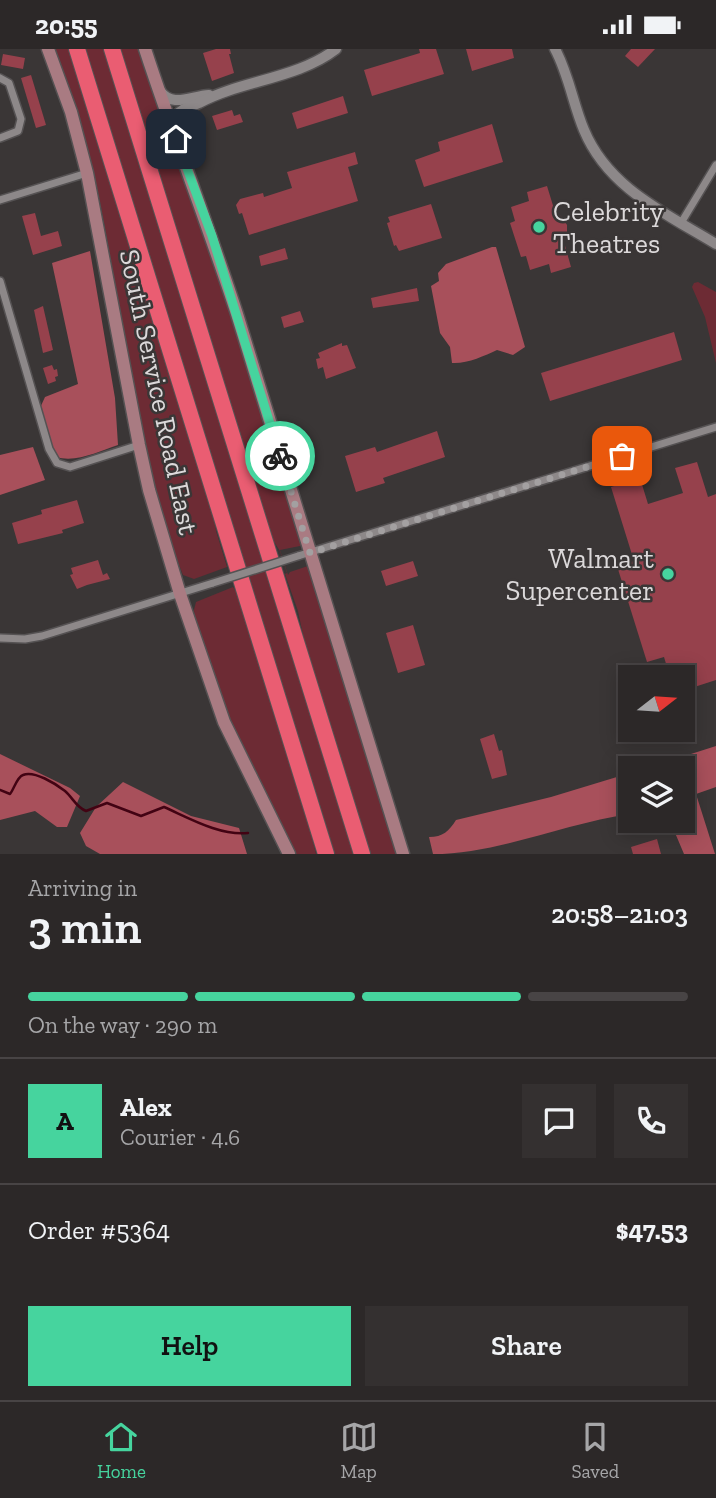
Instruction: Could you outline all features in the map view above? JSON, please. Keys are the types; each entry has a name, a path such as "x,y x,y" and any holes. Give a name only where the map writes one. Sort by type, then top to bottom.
{"highway":[{"path":"77,49 326,854"},
{"path":"112,49 362,854"}],"main road":[{"name":"South Service Road East","path":"48,49 71,112 87,173 139,445 180,594 224,722 289,854"},
{"path":"145,49 227,283 304,555 403,854"}],"street":[{"path":"156,83 165,97 171,100 212,95 308,65 337,49"},
{"path":"555,49 563,64 584,130 596,154 611,174 636,195 716,244"},
{"path":"0,79 5,79 10,85 22,121 18,131 0,138"},
{"path":"176,139 174,119 178,113 212,95"},
{"path":"681,223 716,165"},
{"path":"0,200 87,173"},
{"path":"0,281 49,449 57,463 70,467 139,445"},
{"path":"0,638 43,636 716,427"}],"shaded area":[{"path":"54,49 71,49 214,511 216,531 227,567 194,579 183,575 153,485 133,391 96,182"},
{"path":"85,49 105,49 355,854 335,854"},
{"path":"118,49 138,49 222,288 302,543 300,546 280,550 288,575 308,566 398,854 370,854 307,654 298,611 285,574 287,573 280,551 271,537"},
{"path":"496,247 525,347 513,355 497,350 469,361 452,363 450,347 440,333 431,286 439,281 438,273 446,264"},
{"path":"90,251 115,398 118,445 72,459 56,457 40,408 45,397 78,384 52,263"},
{"path":"698,282 716,292 716,363 705,317 692,287"},
{"path":"33,447 45,480 0,495 0,455"},
{"path":"233,587 241,598 301,793 316,854 296,854 221,698 195,620 196,602"},
{"path":"716,746 716,787 696,794 715,854 684,854 675,833 695,833 695,756 685,756"},
{"path":"0,754 70,788 80,796 67,827 57,827 35,811 0,820"},
{"path":"618,777 618,816 507,844 457,853 433,854 429,837 445,833 456,820 551,797"},
{"path":"123,782 191,816 239,828 247,854 100,854 86,846 80,833 96,807"}],"building":[{"path":"230,49 234,73 212,81 203,53"},
{"path":"419,49 436,49 444,74 372,96 364,70 420,53"},
{"path":"466,49 512,49 514,58 472,71"},
{"path":"631,49 655,49 638,67 625,56"},
{"path":"3,54 25,58 23,69 1,65"},
{"path":"31,75 46,125 36,128 21,78"},
{"path":"343,96 348,113 297,129 292,113"},
{"path":"232,110 234,116 240,114 243,122 217,130 212,116"},
{"path":"492,124 503,162 424,187 415,160 440,151 438,142"},
{"path":"355,152 358,164 348,167 358,201 249,235 242,213 239,214 236,205 240,199 263,193 264,197 292,188 287,172"},
{"name":"Celebrity Theatres","path":"547,186 555,212 567,225 564,242 571,267 551,273 549,264 530,270 526,256 521,257 510,223 515,221 511,207 529,201 527,192"},
{"path":"431,204 442,238 399,251 396,245 394,246 387,223 390,222 388,217"},
{"path":"35,213 41,236 58,231 62,246 33,255 22,216"},
{"path":"285,248 288,259 261,266 259,256"},
{"path":"417,288 419,301 373,308 371,298"},
{"path":"43,306 53,350 43,353 34,310"},
{"path":"300,311 304,322 284,328 281,317"},
{"path":"674,332 682,360 550,401 541,373"},
{"path":"342,343 342,346 347,345 356,368 326,379 323,367 318,369 318,353"},
{"path":"52,365 54,370 57,369 58,376 55,377 56,381 48,384 43,368"},
{"path":"437,431 445,457 383,478 385,483 356,492 345,456 375,447 377,452"},
{"name":"Walmart Supercenter","path":"697,462 708,497 716,494 716,680 695,687 695,665 666,665 664,657 647,662 617,566 634,561 611,487 640,478 648,504 683,493 675,468"},
{"path":"77,500 84,523 62,530 63,533 18,544 12,523 42,514 41,510"},
{"path":"98,560 103,575 107,573 110,579 77,589 70,575 73,574 71,568"},
{"path":"413,561 418,576 386,586 381,571"},
{"path":"413,625 425,665 398,673 386,633"},
{"path":"494,734 499,751 502,750 507,775 492,779 480,739"},
{"path":"657,839 661,854 633,854 631,847"}],"waterway":[{"path":"0,790 10,794 21,776 33,774 61,788 86,811 107,803 141,816 164,807 216,829 248,833"}],"way so far":[{"path":"280,456 310,553 622,456"}],"place":[{"name":"Celebrity Theatres","path":"539,227"},
{"name":"Walmart Supercenter","path":"668,574"}],"route":[{"path":"176,139 212,236 280,456"}]}
